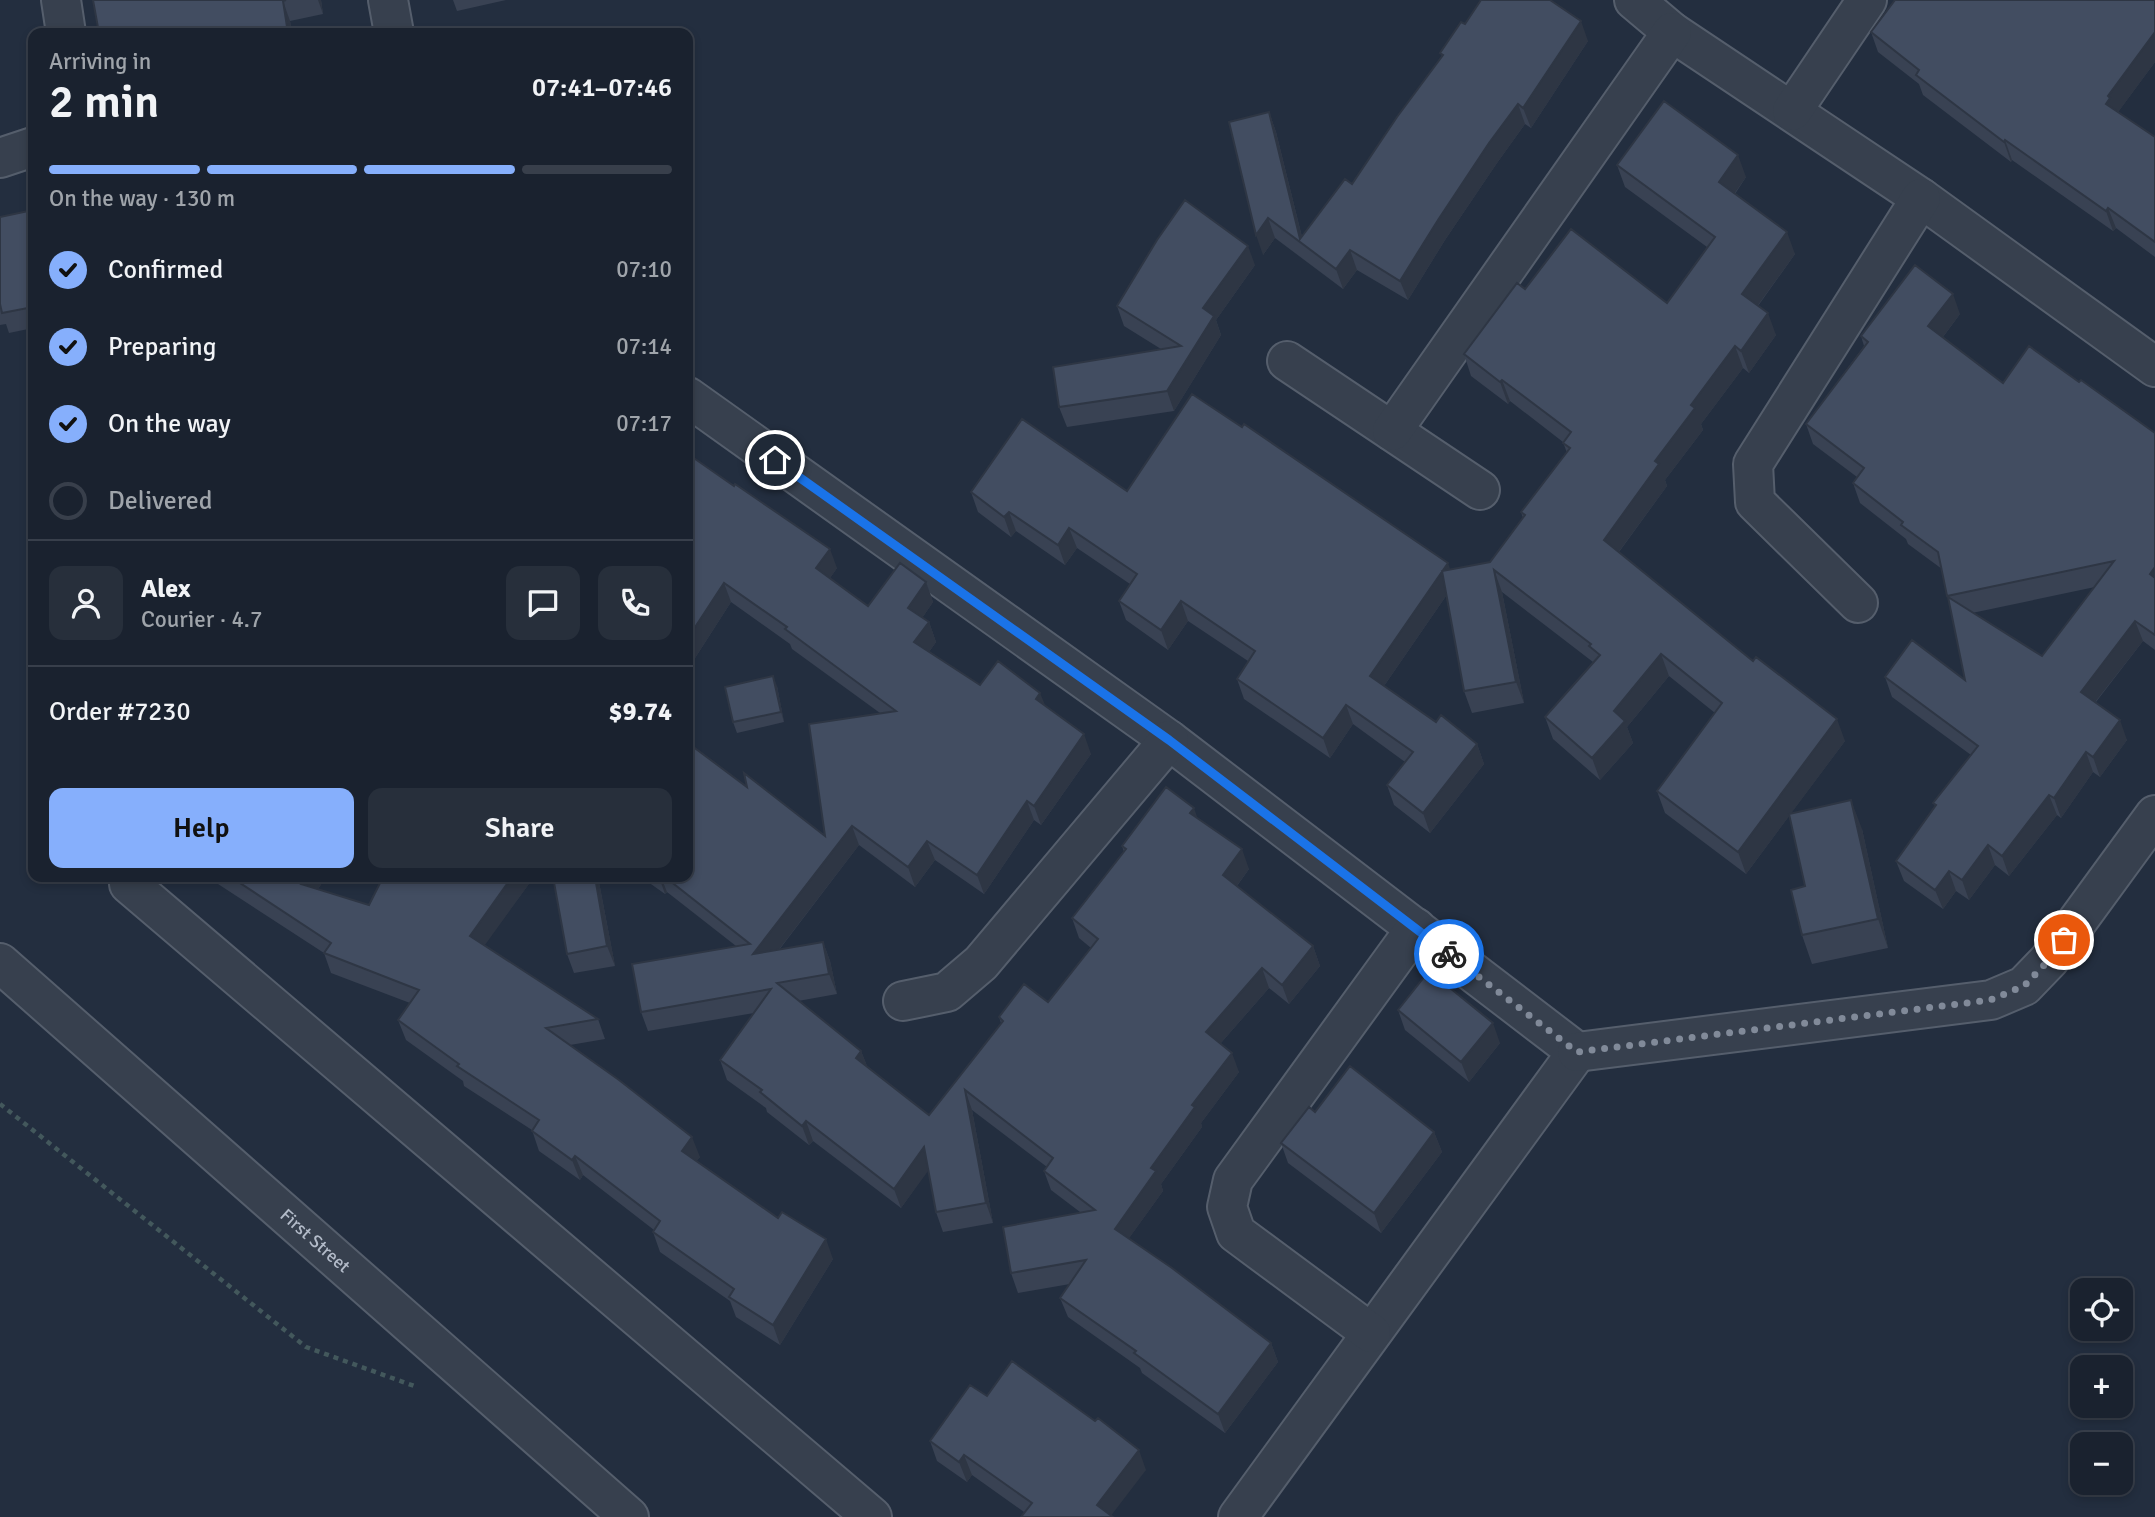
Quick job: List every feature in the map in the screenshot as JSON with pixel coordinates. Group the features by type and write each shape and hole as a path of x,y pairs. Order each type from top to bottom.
{"street":[{"path":"61,0 65,28"},
{"path":"388,0 393,28"},
{"path":"1634,0 1672,32 1921,198 2155,367"},
{"path":"1792,111 1867,0"},
{"path":"1392,431 1672,32"},
{"path":"0,158 28,149"},
{"path":"1858,603 1755,502 1753,464 1921,198"},
{"path":"1287,361 1480,490"},
{"path":"693,401 1169,740 1577,1052 1990,1000 2024,986 2049,960 2155,815"},
{"path":"903,1001 947,992 981,963 1169,740"},
{"path":"129,884 872,1517"},
{"path":"1371,1334 1236,1233 1227,1207 1233,1180 1416,928"},
{"name":"First Street","path":"0,963 613,1512"},
{"path":"1238,1517 1577,1052"}],"path":[{"path":"0,1104 306,1347 422,1390"}],"building":[{"path":"93,0 286,0 283,1 287,28 98,28"},
{"path":"1481,0 1550,0 1581,21 1523,108 1518,104 1489,143 1400,281 1350,250 1336,269 1268,218 1256,235 1229,122 1269,112 1300,239 1345,179 1352,184 1443,55 1440,53 1461,22 1465,24"},
{"path":"1895,0 2155,0 2155,32 2108,96 2110,98 2106,104 2155,137 2155,242 2108,208 2106,211 2005,140 2004,142 1916,75 1919,70 1871,32"},
{"path":"1664,101 1738,155 1719,182 1787,232 1742,294 1768,313 1741,351 1735,346 1691,405 1695,408 1655,461 1659,464 1604,540 1753,661 1756,657 1837,719 1738,852 1657,791 1722,703 1661,654 1614,711 1625,721 1592,758 1545,717 1600,655 1589,646 1591,644 1494,570 1516,682 1464,691 1442,571 1490,562 1525,515 1521,512 1570,448 1563,443 1571,432 1464,354 1517,283 1525,289 1571,229 1667,303 1715,237 1617,165"},
{"path":"1185,200 1248,246 1203,308 1214,316 1167,391 1059,407 1053,367 1181,346 1117,306"},
{"path":"28,211 28,308 2,313 0,304 0,217"},
{"path":"1915,265 1953,294 1928,326 2003,383 2029,346 2155,433 2155,567 2150,574 2155,578 2155,635 2135,621 2081,692 2120,720 2093,757 2086,752 2054,798 2049,795 2002,856 1988,845 1962,880 1949,871 1935,890 1896,861 1936,805 1933,803 1978,746 1885,677 1912,640 1965,680 1948,597 2042,656 2114,561 1947,596 1938,552 1901,525 1903,522 1853,483 1864,468 1806,424 1868,342 1861,336"},
{"path":"1192,394 1242,427 1244,424 1448,563 1370,676 1436,722 1441,715 1477,744 1423,813 1387,785 1413,752 1346,705 1323,738 1237,679 1255,651 1181,601 1161,630 1119,601 1137,574 1069,528 1058,545 1009,512 1004,517 971,492 1022,419 1127,491"},
{"path":"693,457 830,549 816,568 868,606 900,563 926,582 908,608 929,622 914,642 980,685 998,661 1040,693 1036,699 1084,734 1034,806 1027,801 977,875 927,841 908,867 852,826 753,954 823,942 829,974 777,983 861,1051 856,1058 929,1115 1003,1021 999,1017 1024,984 1048,1002 1098,939 1072,918 1126,849 1122,846 1166,787 1194,808 1190,813 1242,849 1223,875 1313,946 1282,985 1262,968 1206,1032 1232,1053 1192,1105 1195,1107 1151,1168 1156,1171 1115,1229 1172,1268 1271,1343 1218,1414 1134,1353 1136,1351 1060,1298 1086,1260 1011,1273 1003,1227 1095,1210 1044,1171 1053,1158 965,1090 986,1203 936,1212 924,1147 894,1189 806,1121 802,1126 760,1092 762,1090 720,1060 771,989 641,1012 632,964 750,944 671,882 693,882 693,747 747,787 744,773 825,836 809,724 896,711 785,629 787,627 724,583 693,630"},
{"path":"773,676 781,712 733,722 725,687"},
{"path":"1851,800 1878,919 1802,935 1791,890 1805,886 1789,814"},
{"path":"239,882 302,882 301,884 369,905 380,882 508,882 470,936 598,1019 546,1028 692,1137 682,1151 778,1218 782,1212 826,1239 773,1325 729,1297 734,1289 653,1232 660,1221 575,1156 572,1160 532,1131 539,1120 457,1066 459,1064 398,1020 419,990 324,953 331,943"},
{"path":"554,882 596,882 607,946 567,954"},
{"path":"1429,971 1493,1023 1461,1062 1398,1010"},
{"path":"1350,1066 1434,1132 1374,1213 1281,1143 1309,1107 1315,1112"},
{"path":"1012,1361 1095,1421 1098,1418 1139,1450 1097,1505 1113,1517 1021,1517 1032,1503 964,1455 959,1462 930,1441 970,1385 987,1396"}],"way so far":[{"path":"1449,954 1577,1052 1990,1000 2024,986 2064,940"}],"route":[{"path":"775,460 1169,740 1449,954"}]}
